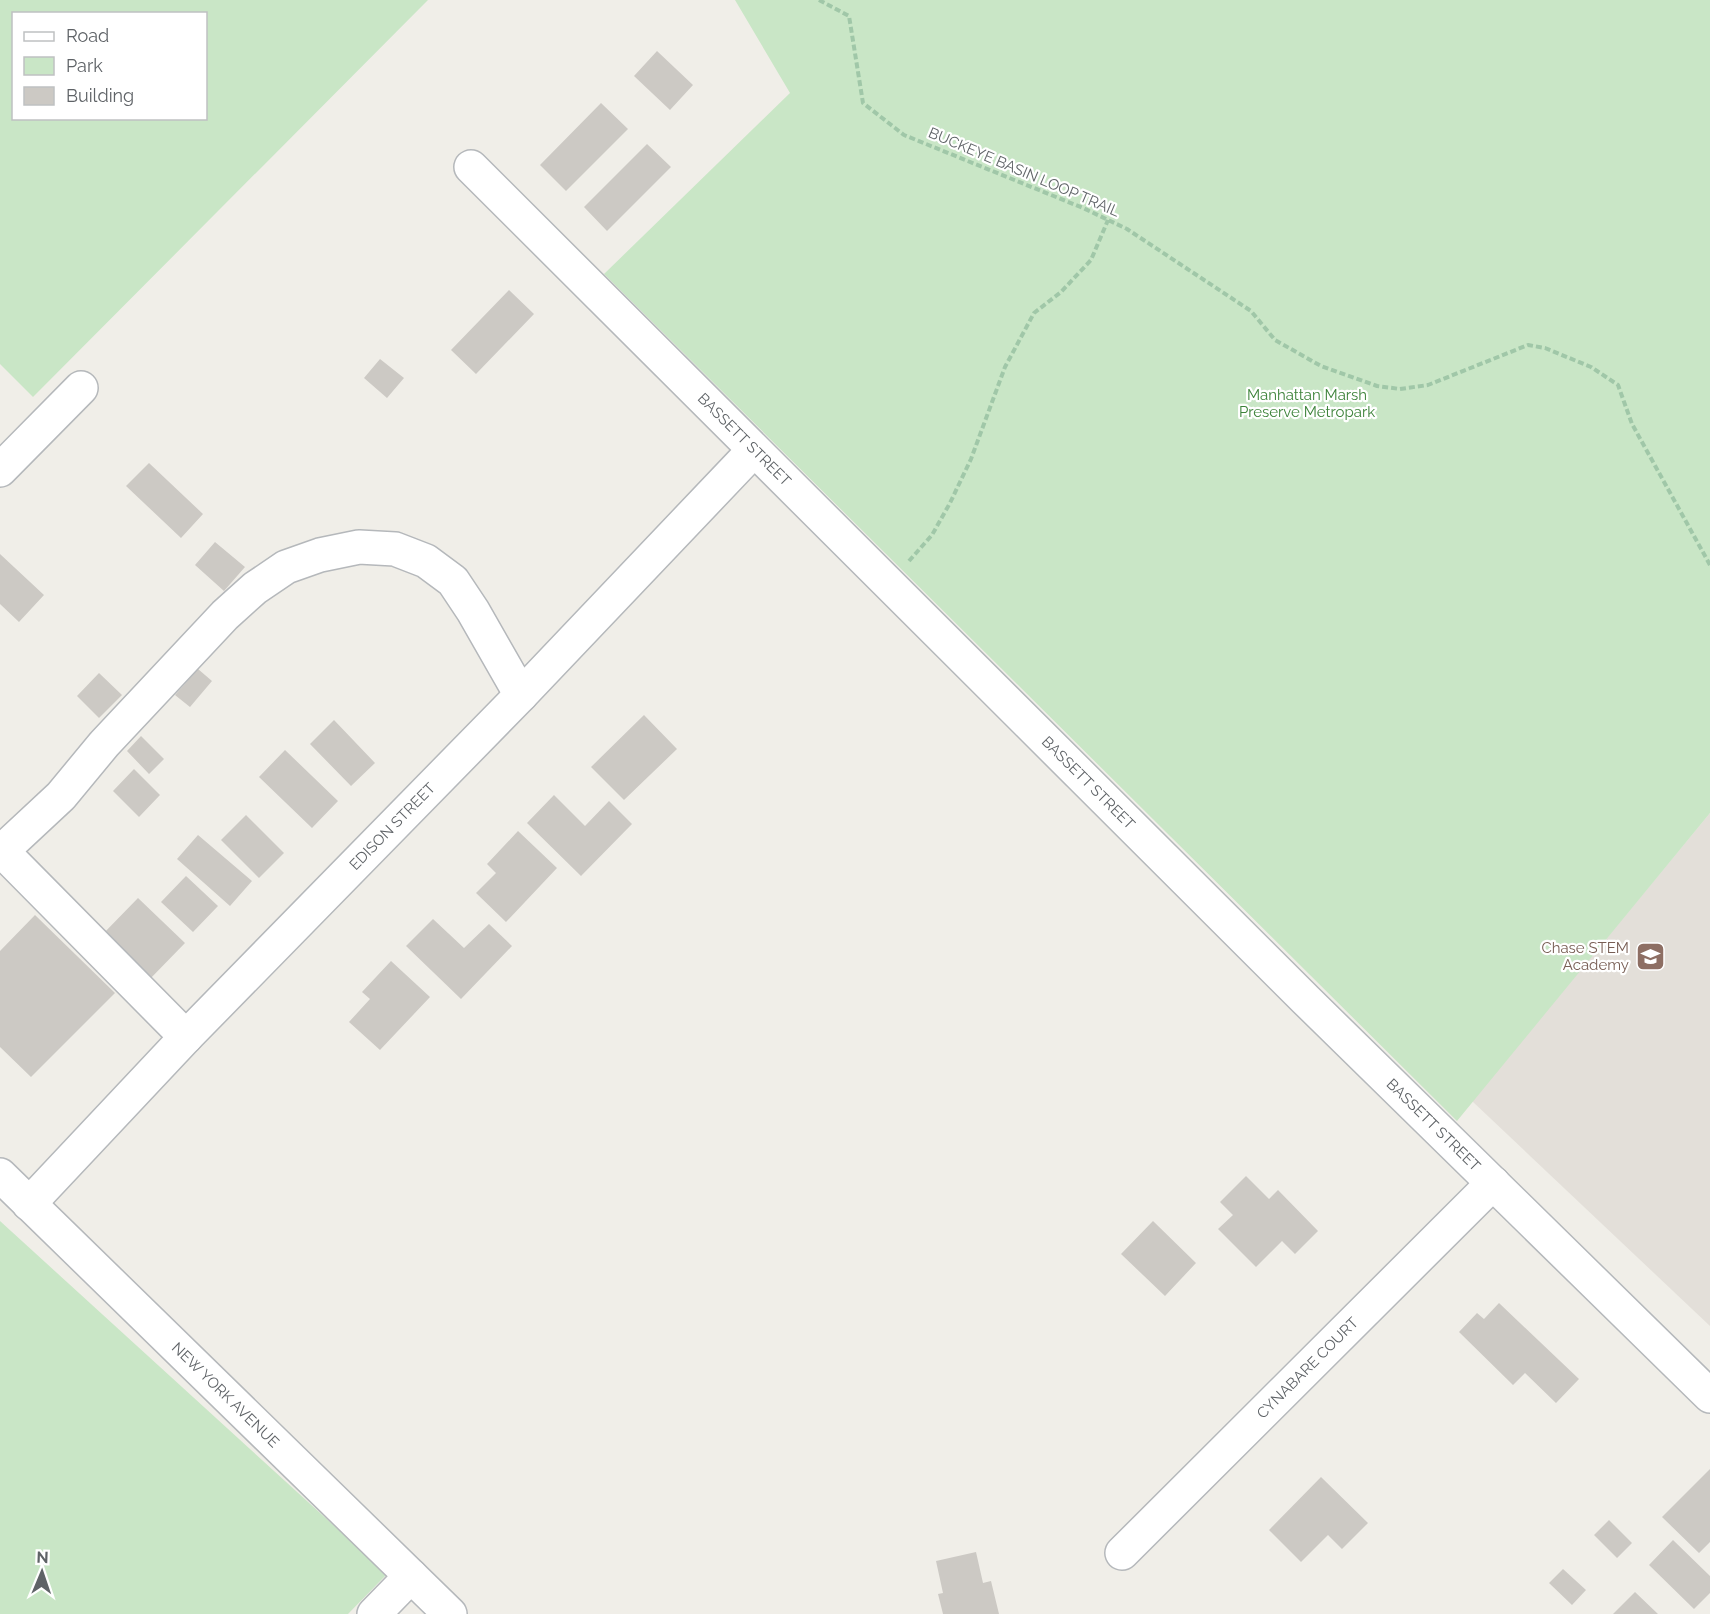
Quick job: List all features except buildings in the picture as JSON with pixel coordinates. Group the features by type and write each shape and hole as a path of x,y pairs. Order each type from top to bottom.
{"street":[{"name":"BASSETT STREET","path":"471,167 1306,1000 1710,1396"},
{"path":"0,471 81,388"},
{"name":"EDISON STREET","path":"29,1204 186,1037 521,695 754,450"},
{"path":"186,1037 1,850 61,796 104,744 225,615 255,588 286,567 320,555 359,547 395,549 426,561 453,581 473,610 521,695"},
{"name":"NEW YORK AVENUE","path":"0,1175 450,1614"},
{"name":"CYNABARE COURT","path":"1122,1553 1493,1183"},
{"path":"374,1614 411,1576"}],"path":[{"name":"BUCKEYE BASIN LOOP TRAIL","path":"819,0 849,16 863,104 904,135 1083,208 1127,229 1251,311 1275,340 1321,366 1377,386 1400,389 1428,385 1528,345 1545,348 1591,367 1618,385 1632,424 1710,565"},
{"path":"889,585 932,535 950,503 971,459 1005,367 1035,313 1061,292 1091,260 1108,220"}],"shaded area":[{"name":"Chase STEM Academy","path":"1710,813 1710,1326 1472,1101"}],"green space":[{"path":"0,0 428,0 33,397 0,364"},
{"name":"Manhattan Marsh Preserve Metropark","path":"735,0 1710,0 1710,813 1457,1121 604,274 790,93"},
{"path":"0,1221 387,1574 348,1614 0,1614"}],"place":[{"name":"Chase STEM Academy","path":"1650,957"}]}
